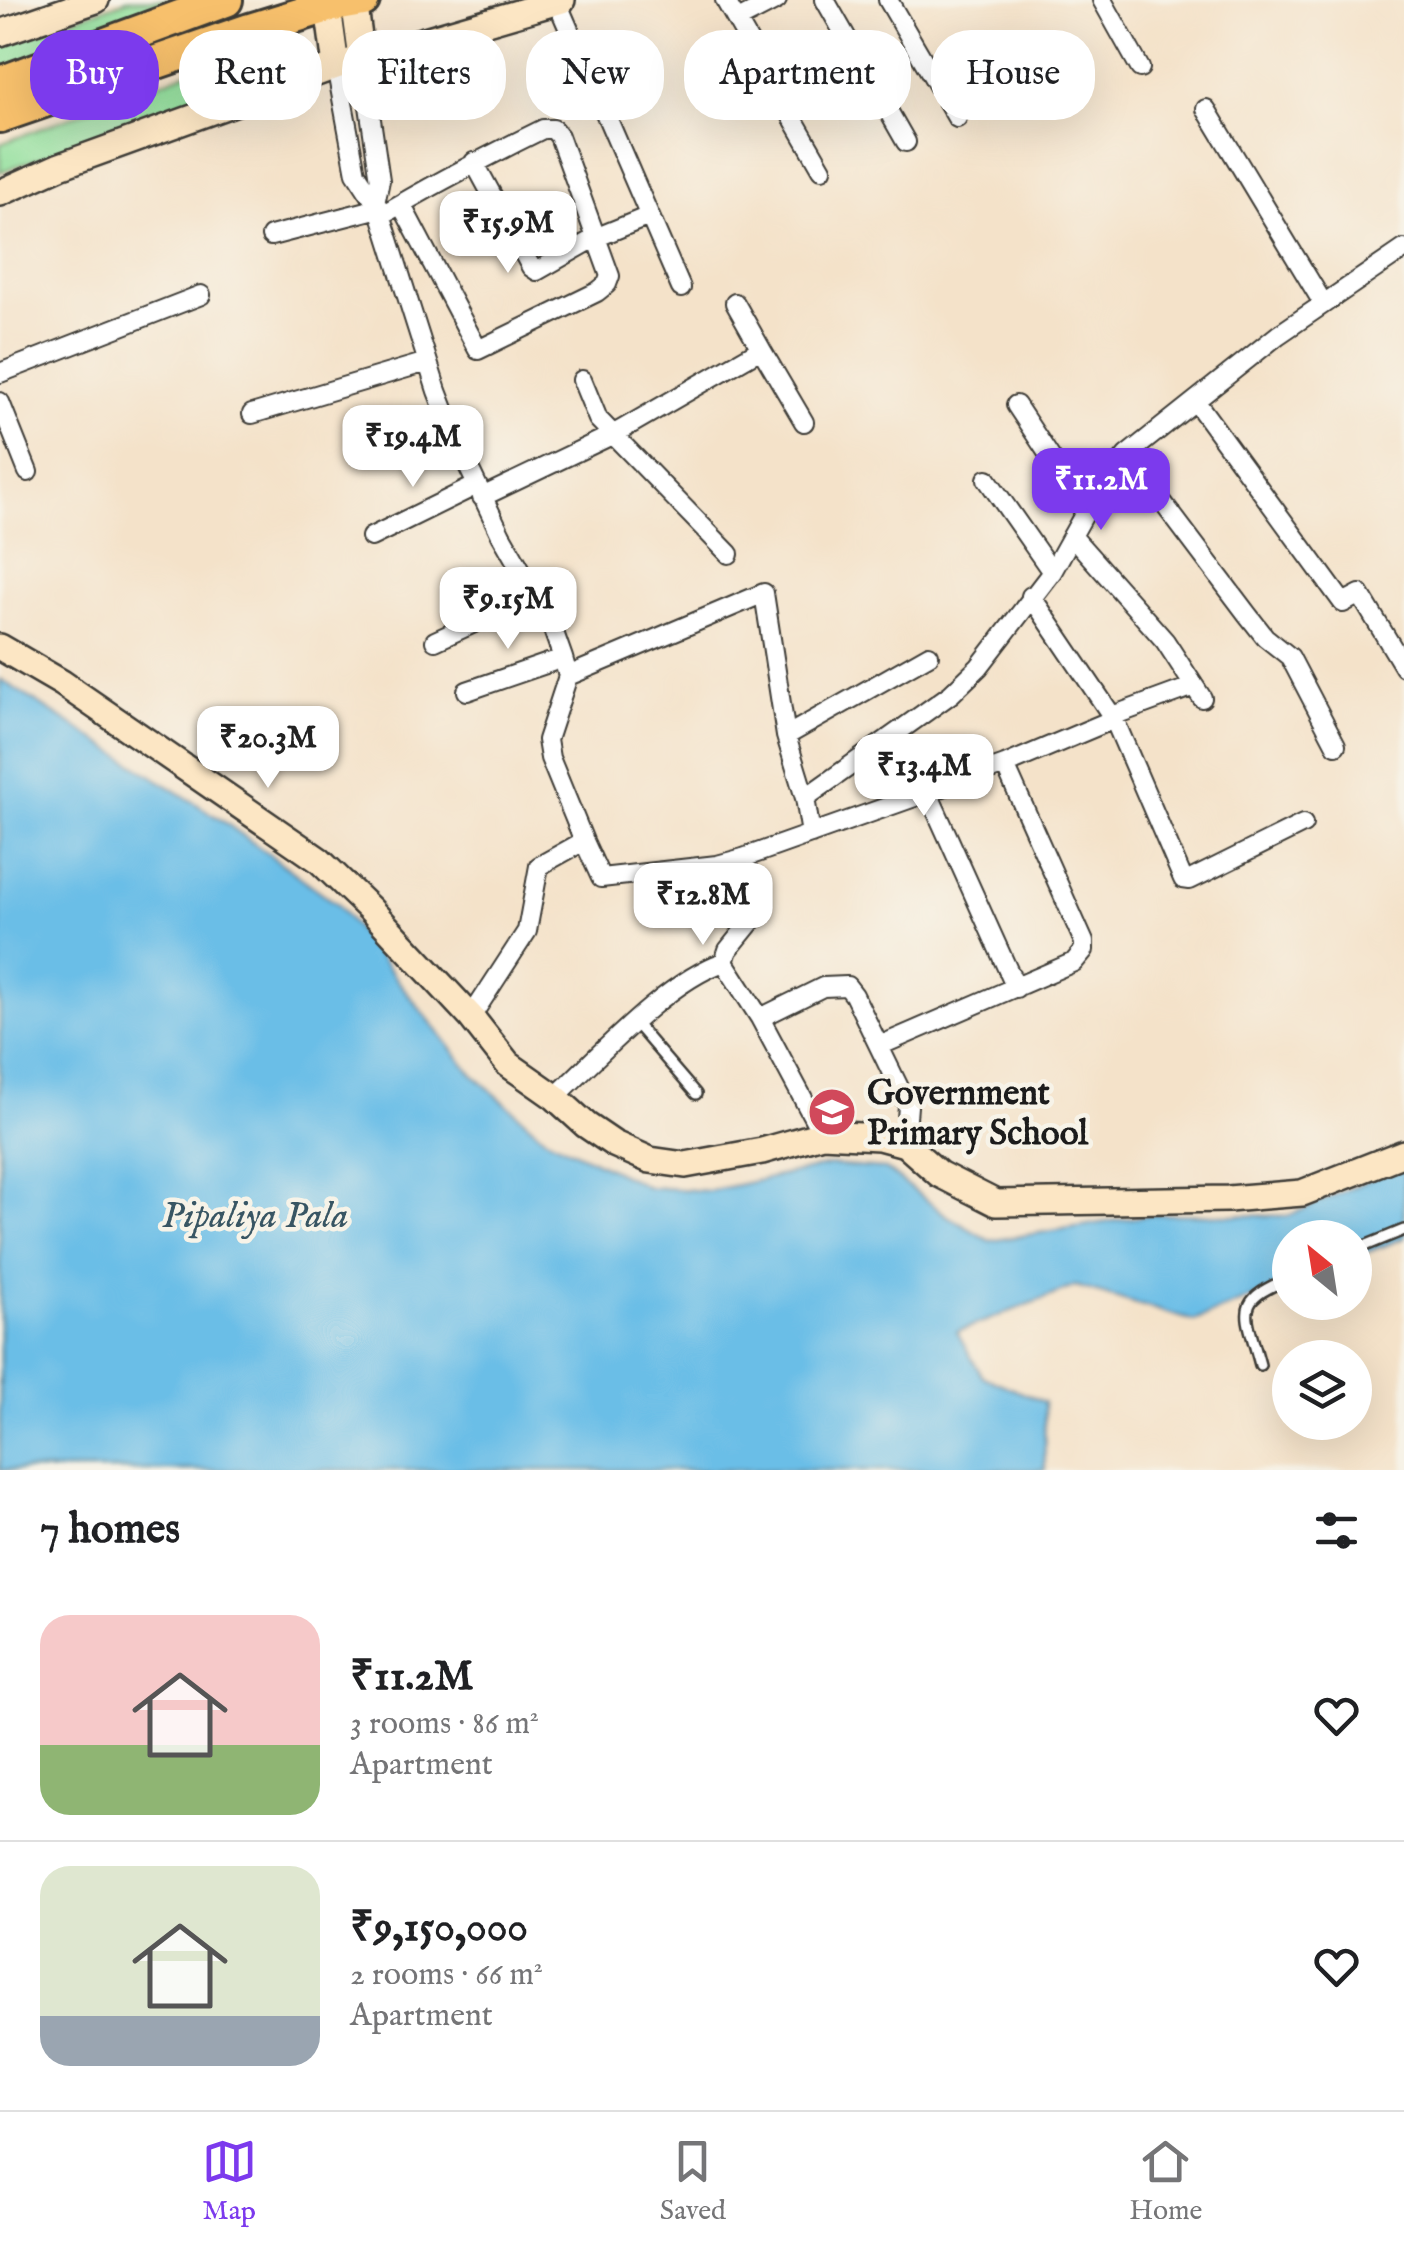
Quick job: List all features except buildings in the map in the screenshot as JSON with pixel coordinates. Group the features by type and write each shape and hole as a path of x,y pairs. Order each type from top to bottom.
{"highway":[{"path":"0,83 226,0"},
{"path":"0,116 346,2"}],"street":[{"path":"0,33 96,0"},
{"path":"725,0 822,169"},
{"path":"738,20 777,0"},
{"path":"825,0 906,142"},
{"path":"888,0 931,74"},
{"path":"1102,0 1140,68"},
{"path":"461,30 560,1 680,288"},
{"path":"346,2 354,30"},
{"path":"346,2 336,66 356,173 379,207 458,446 550,621 566,667 547,740 550,758 601,878 717,865 742,858 1005,766 1113,718 1198,692 1165,640 1072,536"},
{"path":"0,192 60,166 342,64"},
{"path":"1206,109 1324,304"},
{"path":"371,120 380,180 379,207"},
{"path":"271,236 401,204 474,162 543,129 553,130 560,136 610,276 608,284 478,350 401,204"},
{"path":"474,162 531,268 537,271 595,238 649,216"},
{"path":"805,798 950,694 980,666 1052,572 1096,493 1127,455 1278,334 1404,249"},
{"path":"0,373 201,294"},
{"path":"735,302 804,422"},
{"path":"371,537 614,434 761,349"},
{"path":"252,414 428,362"},
{"path":"582,380 598,419 729,554"},
{"path":"0,402 4,427 28,472"},
{"path":"1196,402 1344,604 1360,594 1404,668"},
{"path":"1016,405 1086,511"},
{"path":"1127,455 1256,626 1290,656 1336,745"},
{"path":"987,478 1052,572"},
{"path":"468,691 566,667 764,593 786,736 805,798 810,834"},
{"path":"435,641 535,595"},
{"path":"1032,596 1113,718 1183,879 1190,880 1304,824"},
{"path":"0,648 79,694 319,860 370,909 508,1064 614,1144 650,1160 685,1164 762,1152 822,1134 879,1137 905,1144 939,1174 996,1203 1210,1200 1302,1193 1403,1155"},
{"path":"786,736 929,655"},
{"path":"879,1046 1074,962 1084,950 1084,942 1005,766"},
{"path":"928,793 1016,988"},
{"path":"470,1017 527,932 539,866 584,841"},
{"path":"555,1097 635,1022 701,973 724,962 728,950 762,908 742,858"},
{"path":"724,962 760,1018 822,1134"},
{"path":"760,1018 823,987 846,986 854,994 910,1111 905,1144"}],"lane":[{"path":"635,1022 696,1094"},
{"path":"1372,1243 1404,1230"},
{"path":"1260,1365 1247,1304 1255,1294 1272,1286"}],"green space":[{"path":"128,0 205,0 120,30 41,30"},
{"path":"30,34 30,61 0,72 0,44"},
{"path":"179,75 179,109 159,116 159,83"},
{"path":"63,120 149,120 0,172 0,144"}],"water":[{"name":"Pipaliya Pala","path":"0,679 223,821 337,904 471,1073 544,1137 648,1187 709,1191 830,1165 885,1169 946,1215 990,1241 1156,1214 1289,1216 1404,1164 1404,1238 1372,1250 1372,1220 1272,1220 1272,1290 1194,1321 1076,1286 957,1332 982,1376 1044,1402 1045,1470 0,1470"}],"place":[{"name":"Government Primary School","path":"832,1112"}]}
